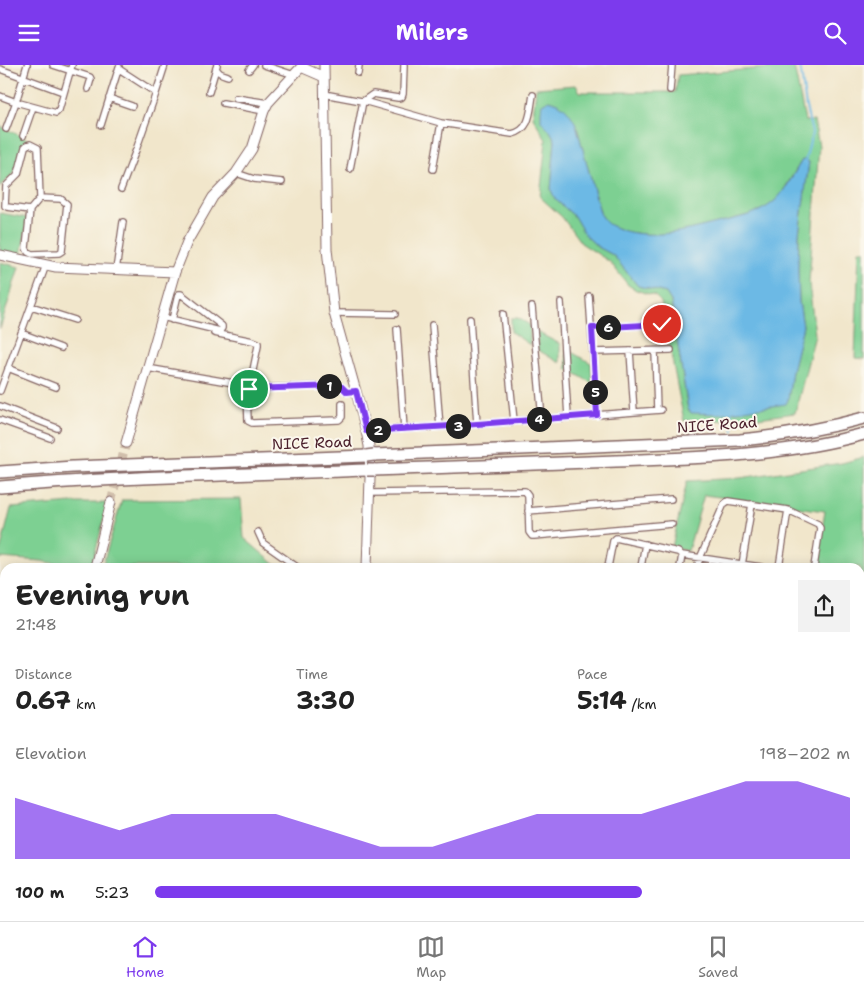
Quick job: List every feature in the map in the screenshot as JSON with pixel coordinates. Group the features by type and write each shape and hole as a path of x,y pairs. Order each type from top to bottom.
{"highway":[{"name":"NICE Road","path":"0,472 73,467 740,440 825,428 864,418"},
{"name":"NICE Road","path":"0,487 133,479 744,455 820,444 864,434"}],"street":[{"path":"6,129 27,65"},
{"path":"53,65 71,68 90,77 88,89"},
{"path":"121,189 165,65"},
{"path":"264,65 298,68 324,77"},
{"path":"324,65 327,249 334,313 369,446 370,493 367,563"},
{"path":"358,73 359,65"},
{"path":"350,169 363,101 373,94 402,97 404,65"},
{"path":"670,91 672,65"},
{"path":"217,66 220,74 228,76"},
{"path":"209,92 217,66"},
{"path":"101,125 119,67 156,93"},
{"path":"0,96 33,107 57,112 71,68"},
{"path":"126,443 175,271 187,242 213,197 236,173 252,149 266,107 298,68"},
{"path":"0,69 63,92"},
{"path":"324,94 363,101 441,123 512,134 518,133 527,125 533,95"},
{"path":"109,98 132,106"},
{"path":"236,98 266,107"},
{"path":"223,103 266,107"},
{"path":"23,136 33,107"},
{"path":"433,169 441,123"},
{"path":"30,210 5,206 6,187 18,174 25,147 30,144 38,148 40,198 30,210 26,248 29,257 46,265 67,268 175,271"},
{"path":"236,173 254,179 282,182"},
{"path":"0,255 29,257 62,251 66,204 62,199 40,198"},
{"path":"116,269 123,222"},
{"path":"0,391 46,265"},
{"path":"162,319 220,331 222,328 222,326 181,294 178,295 172,320"},
{"path":"589,295 597,415"},
{"path":"561,302 568,417"},
{"path":"31,306 75,320"},
{"path":"532,307 542,419"},
{"path":"334,313 396,315"},
{"path":"503,314 514,421"},
{"path":"162,319 256,342 258,345 253,370"},
{"path":"470,319 477,424"},
{"path":"592,328 662,324"},
{"path":"432,325 440,427"},
{"path":"397,329 404,429"},
{"path":"21,333 61,348"},
{"path":"593,352 671,350"},
{"path":"630,351 634,412"},
{"path":"366,431 659,410 655,351"},
{"path":"8,368 56,387"},
{"path":"147,368 245,385 250,382"},
{"path":"342,404 342,417 339,420 252,423 248,421 247,390 250,388 338,386 347,392 356,391"},
{"path":"0,406 57,428"},
{"path":"0,420 50,437"},
{"path":"370,493 523,490 527,492 529,532 532,536 672,524"},
{"path":"528,511 671,499"},
{"path":"699,563 724,504 728,501 788,510 820,525 815,563"},
{"path":"97,563 111,502"},
{"path":"742,563 752,504"},
{"path":"780,563 788,510"},
{"path":"258,532 263,543 291,563"},
{"path":"609,563 614,539 618,538 678,552 682,555 722,563"},
{"path":"642,563 645,544"},
{"path":"681,563 682,555"}],"green space":[{"path":"794,66 805,121 814,121 819,146 809,283 815,335 795,413 743,420 684,421 661,302 655,296 636,290 628,285 610,262 581,243 562,217 540,197 546,140 533,117 536,88 576,85 580,92 675,92 678,75","holes":["541,121 576,124 601,216 606,224 627,232 652,235 678,233 753,214 769,206 780,196 802,160 809,162 799,234 799,302 803,326 792,371 788,400 688,410 671,301 666,293 638,286 613,255 598,247 585,235 574,216 555,199 551,190 555,140 549,129"]},
{"path":"0,126 27,139 13,175 0,188"},
{"path":"0,213 28,218 21,255 0,253"},
{"path":"859,250 864,250 864,359 855,358"},
{"path":"0,262 19,267 0,329"},
{"path":"511,318 518,318 530,325 530,345 511,332"},
{"path":"537,332 560,344 560,363 538,350"},
{"path":"566,349 591,363 592,383 567,369"},
{"path":"864,457 864,563 817,563 825,511 704,495 688,551 672,547 687,481 740,478 842,463"},
{"path":"241,499 244,538 273,563 103,563 122,500"},
{"path":"72,503 108,503 93,561 89,563 52,563 0,558 11,508"}],"water":[{"path":"549,100 566,109 576,124 601,216 611,226 619,229 645,234 670,233 739,218 757,212 779,197 802,160 809,162 799,234 799,302 803,326 786,404 717,414 691,413 688,409 671,301 666,293 638,286 613,255 598,247 585,235 574,216 555,199 551,190 555,140 549,129 541,121 542,104"}],"waterway":[{"path":"800,65 812,133 805,162"},
{"path":"731,411 733,431"}],"tunnel":[{"path":"111,502 126,443"}],"route":[{"path":"249,389 338,386 347,392 356,391 366,431 597,415 592,328 662,324"}]}
